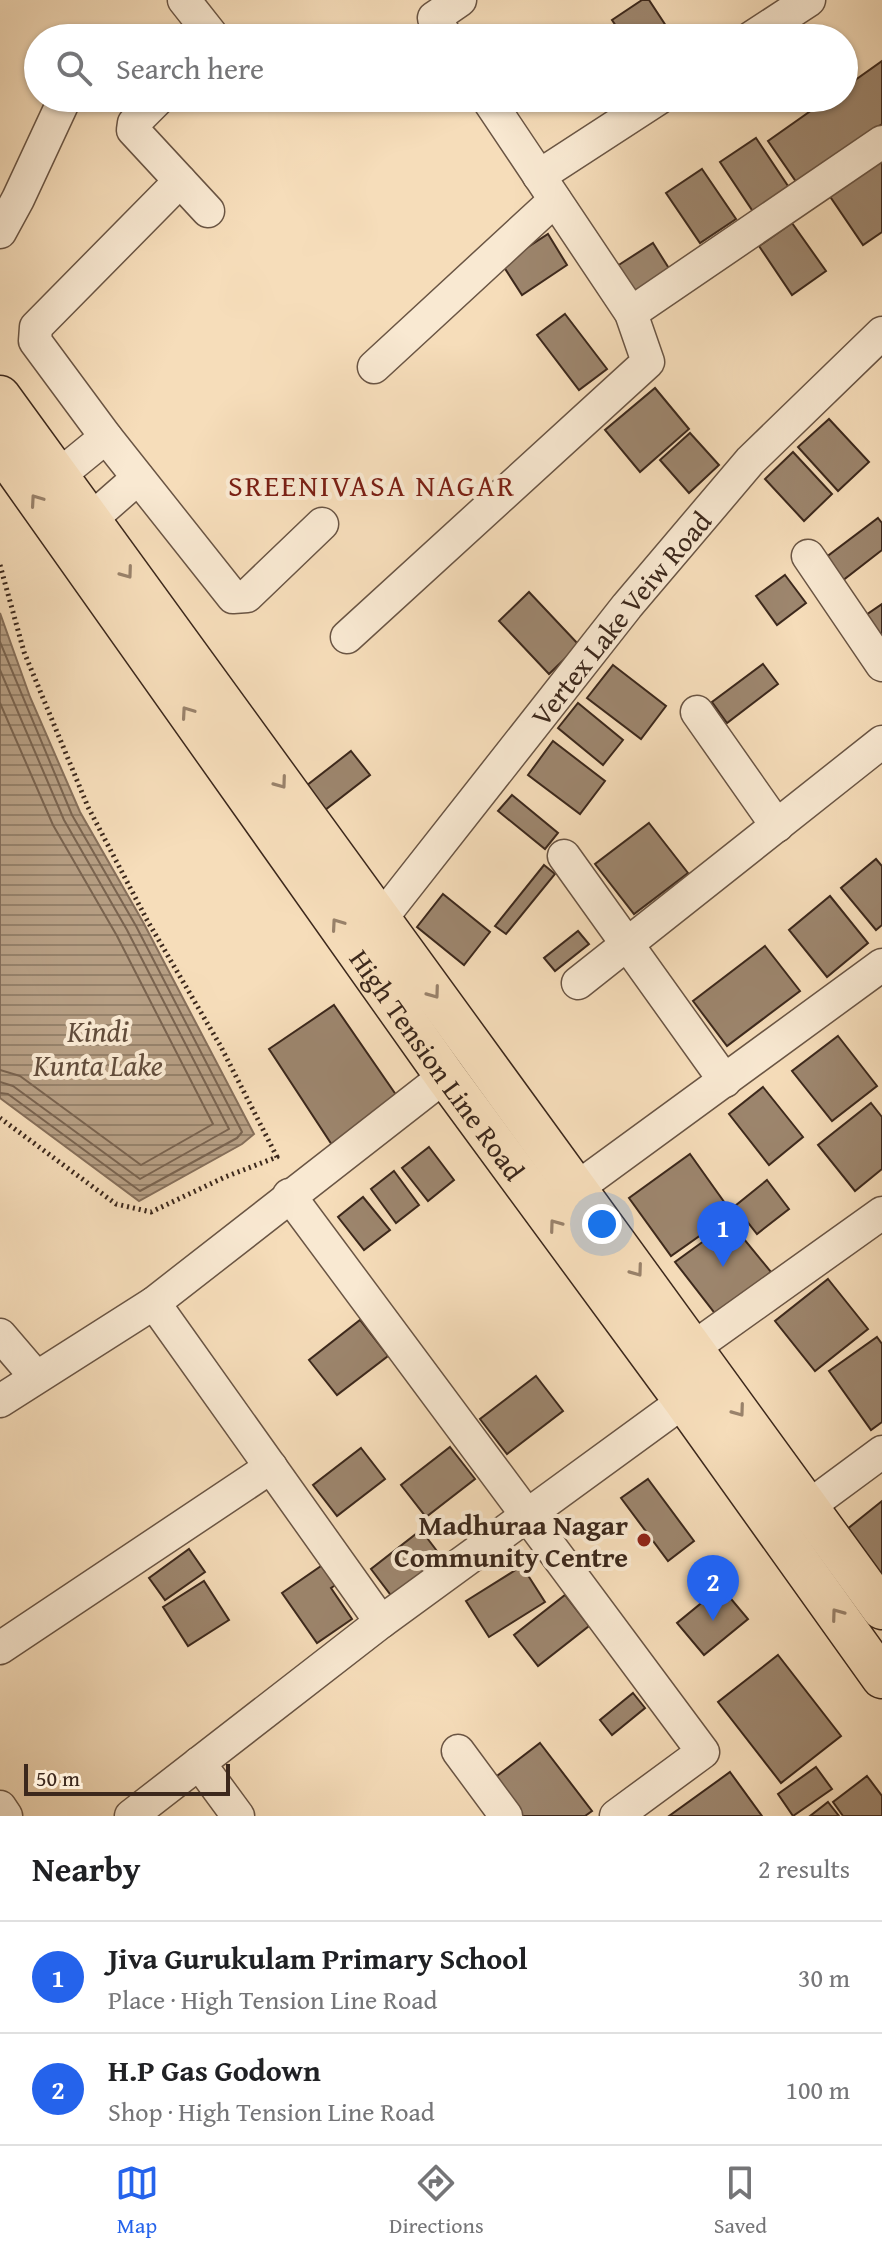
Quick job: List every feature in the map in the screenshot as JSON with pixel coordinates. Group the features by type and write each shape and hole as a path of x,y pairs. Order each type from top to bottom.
{"main road":[{"name":"High Tension Line Road","path":"0,396 882,1609"},
{"name":"High Tension Line Road","path":"0,448 445,1076 684,1401 882,1678"}],"street":[{"path":"184,0 203,24"},
{"path":"438,24 434,18 460,0"},
{"path":"772,24 809,0"},
{"path":"0,232 58,112"},
{"path":"145,112 134,123 133,130 208,211"},
{"path":"347,637 648,362 631,313 496,112"},
{"path":"374,367 547,188 642,112"},
{"path":"631,313 882,142"},
{"path":"180,181 34,330 35,341 106,437 233,597 247,596 322,524"},
{"name":"Vertex Lake Veiw Road","path":"380,920 617,619 750,461 882,333"},
{"path":"57,477 106,437"},
{"path":"89,521 138,478"},
{"path":"808,556 882,665"},
{"path":"697,712 777,826"},
{"path":"578,983 882,742"},
{"path":"564,856 725,1081"},
{"path":"577,1188 882,965"},
{"path":"0,1401 154,1303 445,1076"},
{"path":"289,1195 703,1752 616,1816"},
{"path":"693,1348 882,1213"},
{"path":"154,1303 381,1622"},
{"path":"0,1335 36,1377"},
{"path":"131,1816 381,1622 684,1401"},
{"path":"809,1506 882,1452"},
{"path":"0,1648 271,1467"},
{"path":"458,1751 506,1816"},
{"path":"199,1763 238,1816"},
{"path":"0,1807 6,1816"}],"path":[{"path":"0,565 24,652 88,807 147,920 220,1045 277,1157 225,1177 151,1212 116,1204 0,1118"}],"water":[{"name":"Kindi Kunta Lake","path":"0,613 30,697 80,812 143,922 254,1134 242,1144 139,1201 0,1098"}],"building":[{"path":"642,0 649,0 665,24 615,24 612,20"},
{"path":"882,61 882,124 797,183 768,141 809,112 858,112 858,78"},
{"path":"756,138 790,189 754,213 720,162"},
{"path":"882,160 882,232 863,245 829,195"},
{"path":"702,169 736,219 700,243 666,193"},
{"path":"792,223 826,271 792,295 759,246"},
{"path":"548,234 567,265 522,295 502,264"},
{"path":"653,243 670,270 631,295 614,268"},
{"path":"565,314 607,369 579,390 537,335"},
{"path":"655,388 689,429 640,472 605,430"},
{"path":"829,419 869,462 838,491 798,447"},
{"path":"690,433 719,465 689,493 660,460"},
{"path":"793,452 832,494 804,521 765,479"},
{"path":"878,518 882,523 882,550 842,581 825,558"},
{"path":"785,575 806,603 777,625 756,596"},
{"path":"529,592 579,645 549,674 499,621"},
{"path":"882,604 882,643 863,617"},
{"path":"763,664 778,684 727,723 712,702"},
{"path":"613,665 666,706 641,739 587,698"},
{"path":"578,703 623,740 603,765 558,728"},
{"path":"553,741 605,781 580,814 528,775"},
{"path":"351,751 370,775 325,810 306,786"},
{"path":"512,795 558,833 545,849 498,811"},
{"path":"649,823 688,873 634,914 595,864"},
{"path":"876,859 882,866 882,925 876,930 841,888"},
{"path":"544,865 555,874 506,934 495,926"},
{"path":"443,894 490,932 464,965 417,927"},
{"path":"830,896 868,943 827,977 789,930"},
{"path":"578,931 589,944 555,971 544,958"},
{"path":"765,946 800,991 727,1046 693,1001"},
{"path":"334,1005 401,1102 336,1151 269,1049"},
{"path":"838,1036 877,1086 832,1121 792,1071"},
{"path":"763,1087 803,1137 769,1165 729,1114"},
{"path":"871,1103 882,1117 882,1169 855,1191 818,1145"},
{"path":"429,1147 454,1180 428,1201 402,1168"},
{"path":"690,1154 732,1213 671,1256 629,1198"},
{"path":"394,1171 419,1205 396,1223 371,1189"},
{"path":"767,1180 789,1209 757,1234 735,1206"},
{"path":"363,1197 390,1230 364,1250 338,1217"},
{"path":"730,1222 771,1272 717,1316 675,1262"},
{"path":"828,1279 868,1329 815,1371 775,1321"},
{"path":"360,1320 388,1356 337,1395 309,1360"},
{"path":"877,1337 882,1344 882,1422 871,1430 829,1371"},
{"path":"536,1376 563,1411 507,1454 480,1419"},
{"path":"450,1447 475,1479 426,1517 401,1485"},
{"path":"361,1448 385,1479 337,1516 313,1485"},
{"path":"648,1479 694,1541 668,1561 621,1498"},
{"path":"882,1501 882,1584 841,1534"},
{"path":"421,1530 443,1559 393,1598 371,1569"},
{"path":"189,1549 205,1572 165,1600 149,1578"},
{"path":"324,1564 337,1584 331,1588 352,1619 317,1643 282,1593"},
{"path":"522,1566 545,1602 489,1637 466,1601"},
{"path":"204,1581 229,1620 188,1646 163,1607"},
{"path":"721,1587 748,1619 704,1655 677,1623"},
{"path":"565,1595 589,1626 538,1666 514,1635"},
{"path":"778,1655 841,1736 781,1783 718,1702"},
{"path":"633,1693 645,1708 612,1735 600,1720"},
{"path":"540,1743 592,1811 585,1816 521,1816 493,1779"},
{"path":"816,1767 832,1789 793,1816 778,1794"},
{"path":"730,1772 762,1816 669,1816"},
{"path":"867,1776 882,1796 882,1816 843,1816 833,1802"},
{"path":"828,1802 839,1816 810,1816"}],"place":[{"name":"Jiva Gurukulam Primary School","path":"723,1267"},
{"name":"Madhuraa Nagar Community Centre","path":"644,1540"},
{"name":"H.P Gas Godown","path":"713,1621"}],"district":[{"name":"SREENIVASA NAGAR","path":"372,485"}]}
